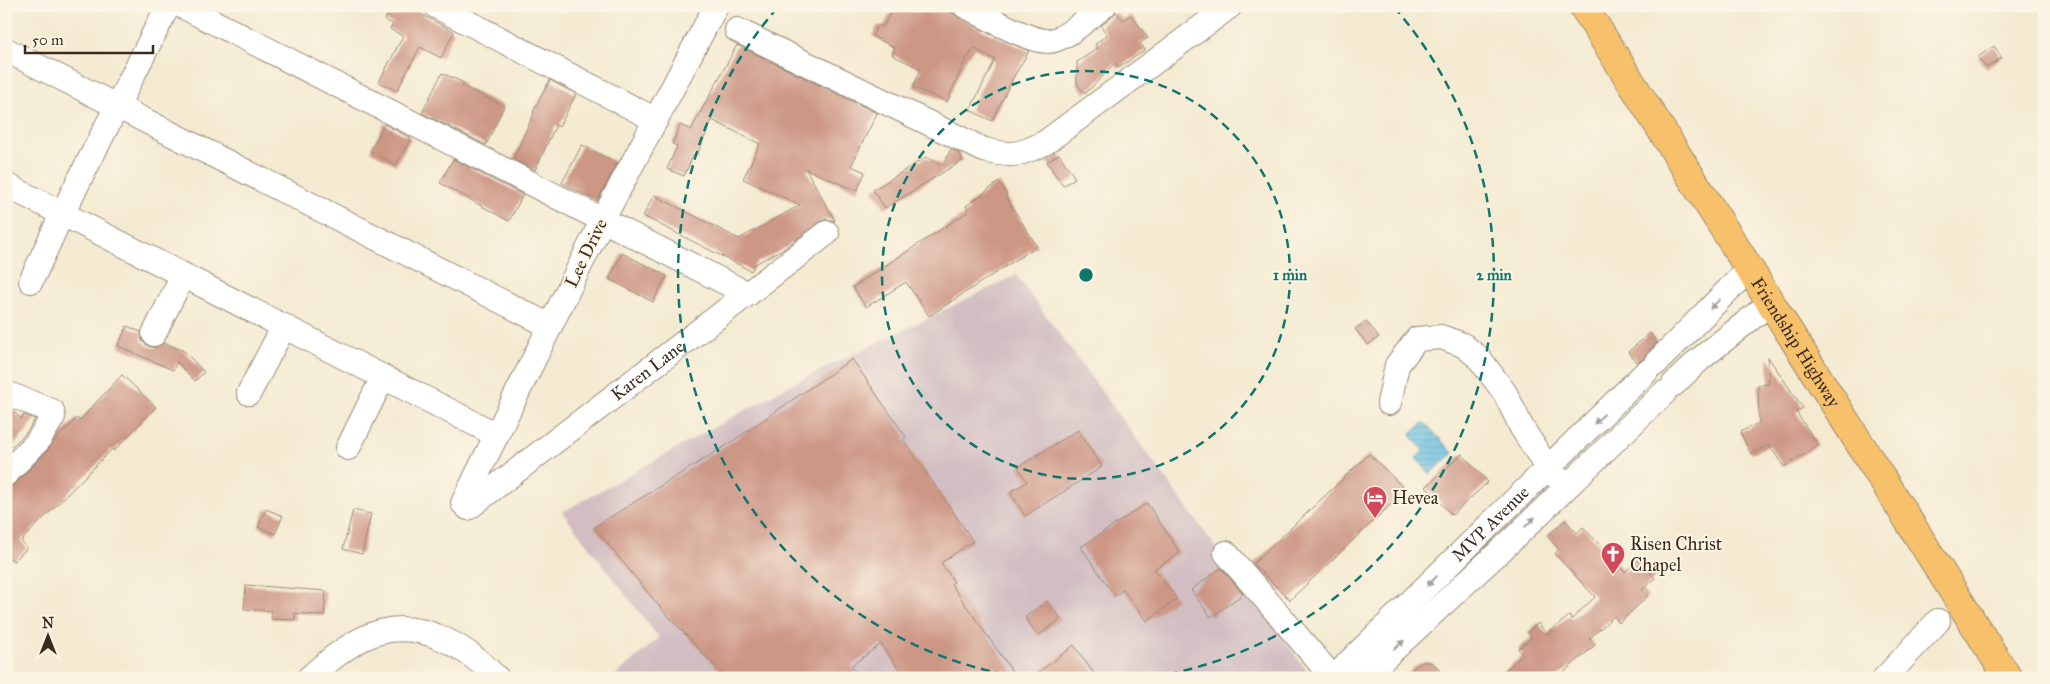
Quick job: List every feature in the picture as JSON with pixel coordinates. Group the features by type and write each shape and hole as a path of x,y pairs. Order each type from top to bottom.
{"main road":[{"name":"Friendship Highway","path":"1583,6 2008,678"}],"street":[{"path":"31,281 62,214 168,6"},
{"path":"182,6 748,294"},
{"path":"436,6 656,120"},
{"path":"965,6 1031,38 1048,42 1066,35 1104,6"},
{"path":"737,30 984,150 1003,155 1024,153 1046,142 1230,6"},
{"name":"Lee Drive","path":"465,506 550,326 603,219 656,120 708,9"},
{"path":"6,50 550,326"},
{"path":"6,185 497,435"},
{"name":"Karen Lane","path":"465,506 827,233"},
{"name":"MVP Avenue","path":"1360,671 1493,522 1623,396 1749,269"},
{"path":"154,334 183,275"},
{"name":"MVP Avenue","path":"1334,678 1360,671 1512,540 1699,360 1770,304"},
{"path":"249,393 284,326"},
{"path":"1389,403 1396,365 1417,339 1441,337 1463,344 1478,358 1505,393 1522,428 1548,469 1566,486"},
{"path":"348,448 383,377"},
{"path":"6,393 46,407 52,411 53,416 37,442 6,474"},
{"path":"1623,396 1642,414"},
{"path":"1493,522 1512,540"},
{"path":"1226,553 1334,678"},
{"path":"1885,678 1938,621"},
{"path":"308,678 331,659 360,641 381,632 409,630 434,635 456,644 485,666 497,678"}],"shaded area":[{"path":"1016,275 1312,678 612,678 659,638 562,512 790,385"}],"water":[{"path":"1424,422 1453,453 1430,474 1416,458 1424,450 1410,435"}],"building":[{"path":"400,6 406,6 454,32 441,58 420,47 397,91 379,82 403,36 390,29 393,24 385,20 391,9 397,12"},
{"path":"894,6 940,6 988,33 1029,51 1013,78 992,121 970,110 995,60 974,48 965,61 947,102 913,87 921,69 892,55 895,48 872,36 878,25 883,27"},
{"path":"1116,12 1123,20 1131,15 1148,38 1140,43 1145,50 1118,68 1115,63 1085,94 1077,84 1077,62 1098,48 1095,44 1107,35 1101,26"},
{"path":"737,45 877,113 851,166 865,172 857,191 806,169 835,221 826,219 819,222 785,248 755,264 751,271 643,216 654,195 739,239 800,205 743,179 760,144 712,120 697,155 694,154 684,176 667,169 677,146 672,144 680,125 691,130"},
{"path":"1994,46 2002,58 1986,68 1978,57"},
{"path":"442,73 464,83 462,86 504,106 486,145 422,113"},
{"path":"550,80 576,94 559,127 556,125 535,170 513,159 533,112"},
{"path":"384,124 411,138 396,165 370,151"},
{"path":"582,145 617,163 597,201 562,183"},
{"path":"951,149 959,153 963,160 885,208 873,190 926,157 943,165"},
{"path":"1059,154 1075,178 1063,186 1047,162"},
{"path":"453,159 523,195 509,221 440,183"},
{"path":"999,182 1007,195 1005,196 1037,246 929,316 906,282 866,307 853,287 969,211 966,206"},
{"path":"622,253 667,276 653,302 609,279"},
{"path":"1366,321 1379,337 1368,345 1355,329"},
{"path":"127,326 141,332 142,341 148,346 155,348 164,343 184,351 204,372 195,381 177,362 173,370 118,346"},
{"path":"1650,333 1657,342 1643,359 1637,362 1628,352"},
{"path":"1768,357 1803,408 1796,412 1818,445 1784,467 1769,445 1751,454 1740,432 1759,423 1758,385 1769,384"},
{"path":"852,359 906,437 903,439 973,541 941,563 954,582 951,584 1017,678 905,678 881,644 851,666 860,678 726,678 658,605 594,527 727,445"},
{"path":"122,375 156,407 114,451 112,449 21,541 27,548 14,561 6,555 6,488 16,484 54,441 77,418 79,421"},
{"path":"6,408 13,411 21,419 24,415 35,419 26,433 6,452"},
{"path":"1078,430 1102,467 1025,516 1010,492 1027,482 1018,467"},
{"path":"1369,454 1406,490 1290,600 1253,564"},
{"path":"1462,454 1488,482 1452,515 1426,487"},
{"path":"1147,503 1180,553 1154,569 1177,599 1147,621 1123,590 1115,596 1081,547"},
{"path":"266,509 283,516 275,534 258,527"},
{"path":"353,510 371,514 362,554 343,549"},
{"path":"1565,520 1577,533 1583,527 1625,572 1638,560 1655,578 1642,590 1648,596 1619,623 1614,616 1589,639 1595,645 1557,678 1496,678 1523,655 1518,649 1532,637 1528,632 1538,623 1547,634 1569,616 1572,619 1595,597 1555,554 1559,549 1547,536"},
{"path":"1221,568 1243,594 1211,617 1191,590"},
{"path":"246,585 326,591 324,616 295,613 295,620 271,619 272,611 244,609"},
{"path":"1047,601 1061,619 1038,636 1025,617"},
{"path":"1074,645 1097,678 1031,678 1064,653"},
{"path":"1430,662 1436,666 1445,678 1403,678 1418,664"}],"place":[{"name":"Hevea","path":"1375,519"},
{"name":"Risen Christ Chapel","path":"1613,575"}]}
